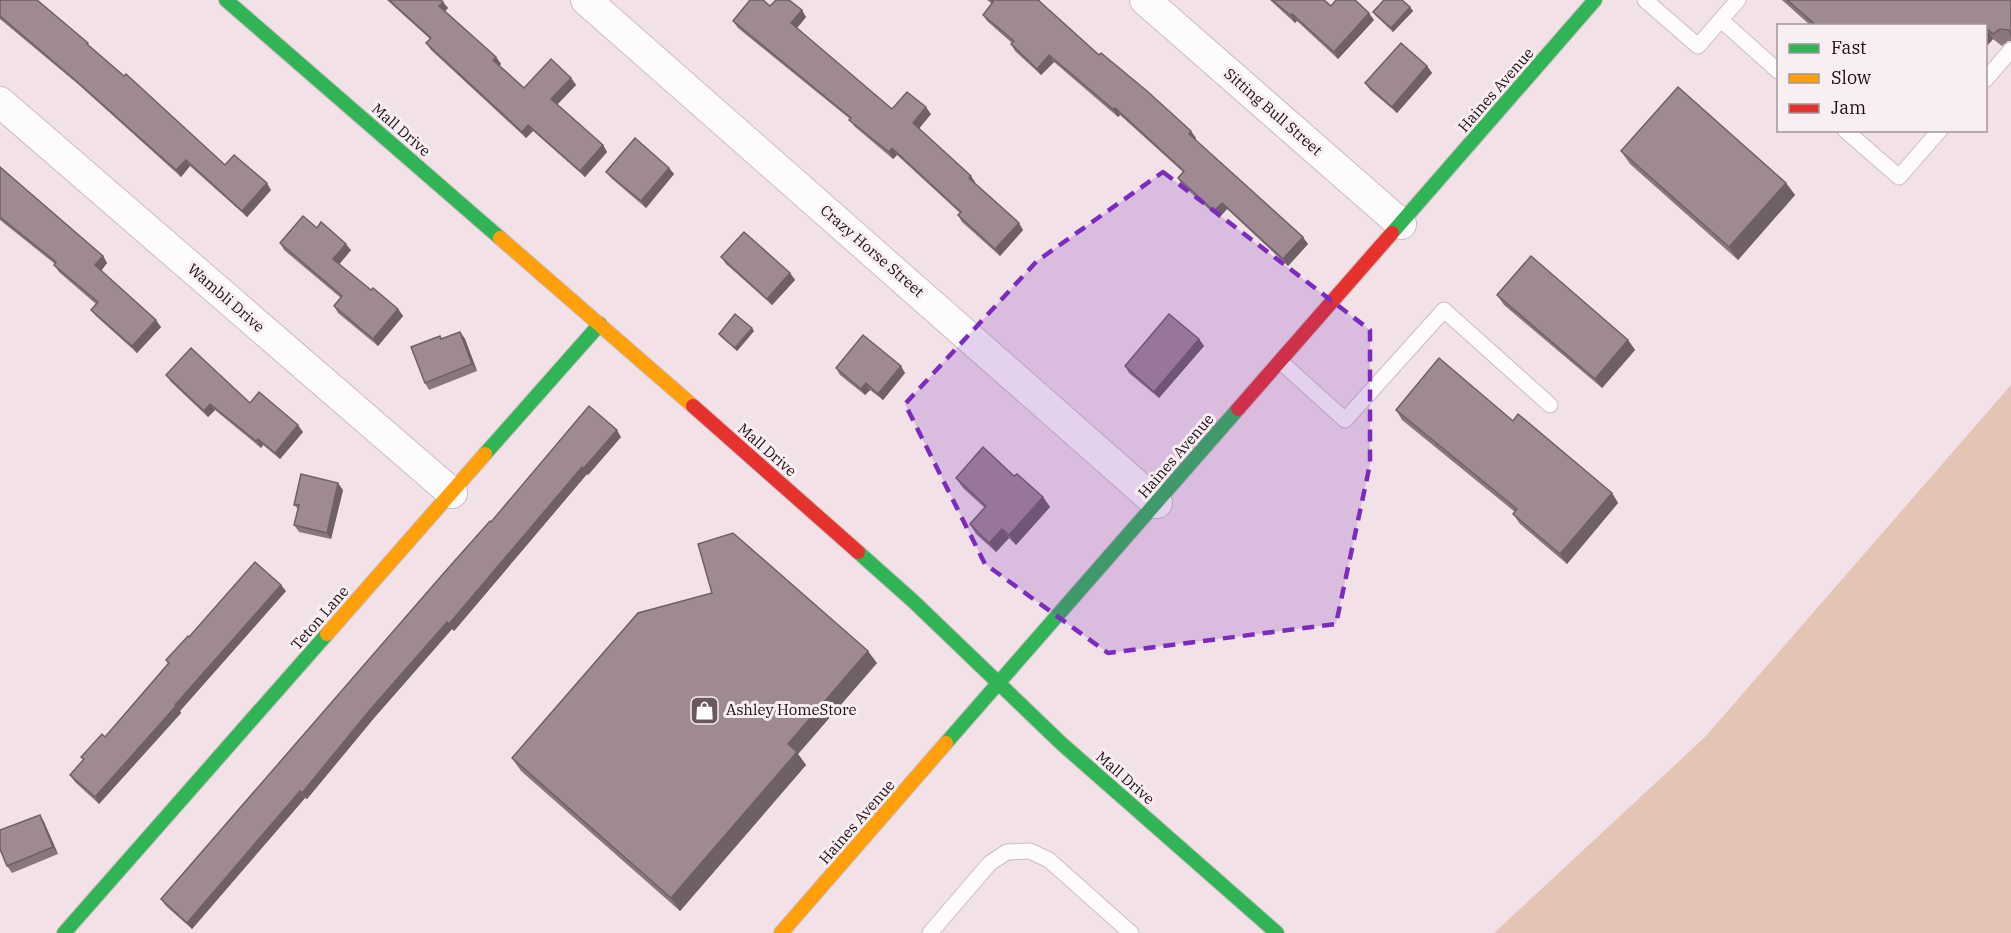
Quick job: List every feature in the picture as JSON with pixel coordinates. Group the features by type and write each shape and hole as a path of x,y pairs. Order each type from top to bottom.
{"street":[{"name":"Mall Drive","path":"226,0 600,324 913,601 1062,744 1277,933"},
{"name":"Crazy Horse Street","path":"586,0 1157,503"},
{"name":"Sitting Bull Street","path":"1145,0 1401,224"},
{"name":"Haines Avenue","path":"781,933 1595,0"},
{"name":"Wambli Drive","path":"0,102 452,493"},
{"name":"Teton Lane","path":"64,933 600,324"}],"lane":[{"path":"1645,0 1698,46 1738,0"},
{"path":"1720,20 1777,69"},
{"path":"1987,78 2011,50"},
{"path":"1847,132 1899,177 1938,132"},
{"path":"1281,362 1345,420 1444,309 1550,405"},
{"path":"930,933 990,863 1007,852 1030,851 1049,860 1131,933"}],"highlighted area":[{"path":"1163,172 1370,330 1370,464 1336,624 1108,653 985,564 905,404 1037,261"}],"shaded area":[{"path":"2011,385 2011,933 1494,933 1705,737"}],"building":[{"path":"0,0 37,0 124,76 126,74 225,165 234,155 267,183 242,211 186,160 176,170 0,16"},
{"path":"389,0 441,0 443,2 439,6 496,57 493,60 524,88 551,59 571,78 551,99 603,145 580,171 528,125 522,132 426,43 431,38"},
{"path":"750,0 763,0 770,6 776,0 789,0 802,10 791,23 892,109 907,92 926,107 913,123 1019,223 995,249 958,215 961,212 892,148 889,152 733,21"},
{"path":"991,0 1038,0 1099,55 1101,53 1147,91 1191,131 1189,134 1303,237 1283,259 1222,203 1214,211 1178,178 1184,171 1115,108 1114,110 1049,55 1037,69 1011,44 1014,41 983,15 993,2"},
{"path":"1272,0 1324,0 1331,6 1336,0 1355,0 1369,13 1334,52 1292,14 1291,16"},
{"path":"1384,0 1402,0 1410,7 1391,28 1373,12"},
{"path":"1787,0 2011,0 2011,36 2009,30 2000,29 1993,34 1987,29 1987,24 1815,24"},
{"path":"1401,43 1427,66 1392,107 1365,83"},
{"path":"1678,87 1786,183 1729,247 1621,151"},
{"path":"635,138 669,168 641,201 606,172"},
{"path":"0,167 103,256 95,265 156,320 132,346 91,310 98,302 54,265 56,262 0,217"},
{"path":"303,216 317,228 321,222 346,244 333,259 398,309 373,339 334,306 342,296 280,243"},
{"path":"744,232 790,273 767,299 721,257"},
{"path":"1531,256 1628,340 1595,379 1497,295"},
{"path":"735,314 752,328 735,348 719,334"},
{"path":"1169,314 1199,339 1154,392 1125,366"},
{"path":"460,332 472,364 425,383 411,347 440,336 441,339"},
{"path":"863,335 901,366 878,394 866,383 861,389 836,368"},
{"path":"191,348 250,403 259,392 298,425 275,453 258,439 256,441 210,404 204,411 166,375"},
{"path":"1439,358 1513,421 1518,414 1612,493 1560,554 1513,514 1517,509 1396,410"},
{"path":"589,406 617,430 583,469 582,467 449,624 447,622 369,711 302,793 300,791 187,923 161,899 443,574 491,522"},
{"path":"983,447 1014,476 1017,474 1043,497 1009,535 1002,529 989,543 970,524 986,506 956,478"},
{"path":"301,474 338,483 327,533 294,525 299,505 294,505"},
{"name":"Ashley HomeStore","path":"733,533 868,651 788,744 797,752 671,898 512,758 638,613 712,593 698,544"},
{"path":"255,562 281,585 95,797 70,775 84,759 81,757 102,734 105,737 169,663 166,660"},
{"path":"40,815 53,847 7,866 0,849 0,830"}],"traffic: fast":[{"path":"226,0 500,238"},
{"path":"1392,233 1595,0"},
{"path":"485,454 600,324"},
{"path":"946,743 1238,409"},
{"path":"858,552 913,601 1062,744 1277,933"},
{"path":"64,933 327,634"}],"traffic: slow":[{"path":"500,238 693,406"},
{"path":"327,634 485,454"},
{"path":"781,933 946,743"}],"traffic: jam":[{"path":"1238,409 1392,233"},
{"path":"693,406 858,552"}],"place":[{"name":"Ashley HomeStore","path":"705,710"}]}
